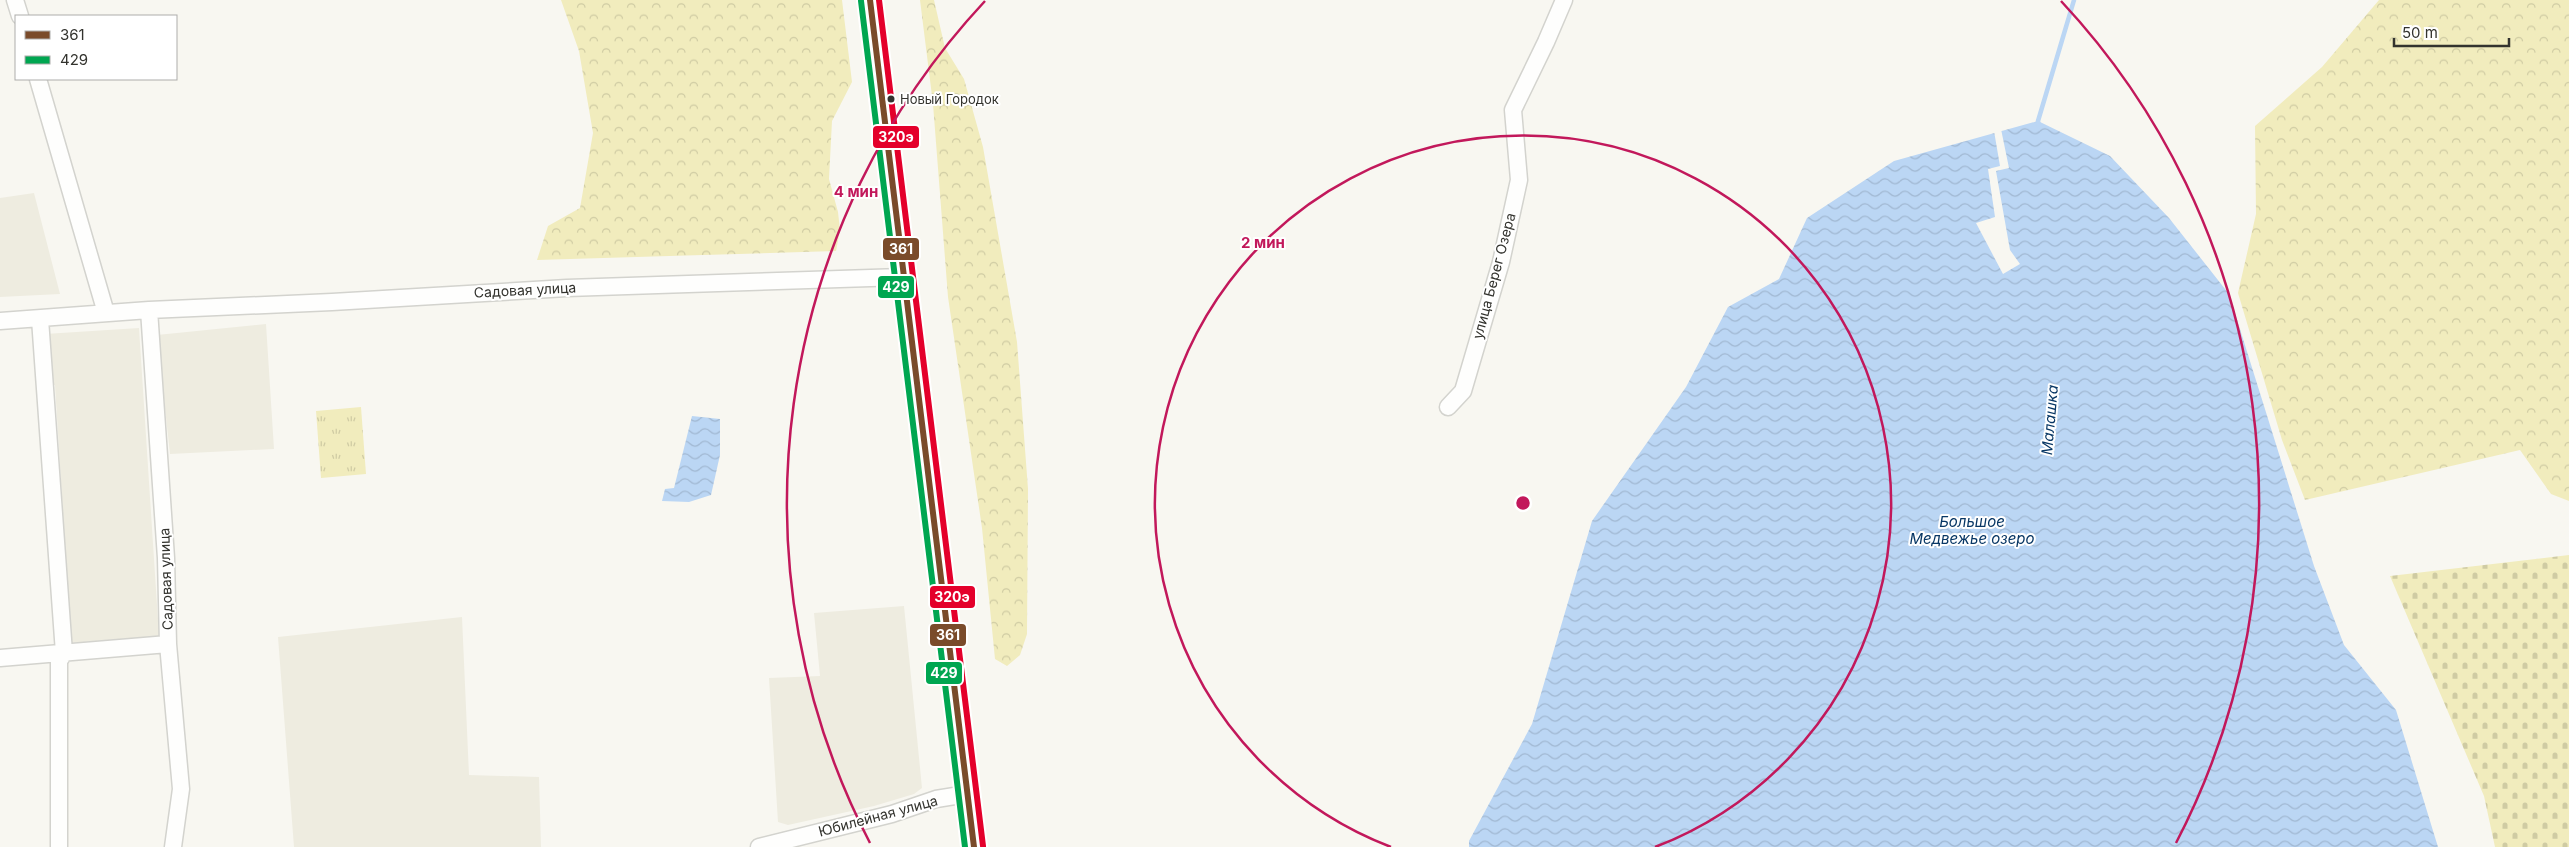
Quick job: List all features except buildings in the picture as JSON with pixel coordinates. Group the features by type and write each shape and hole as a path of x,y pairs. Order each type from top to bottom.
{"main road":[{"path":"870,0 902,278 974,847"}],"street":[{"path":"15,0 20,15"},
{"name":"улица Берег Озера","path":"1448,407 1463,391 1501,262 1513,208 1519,180 1513,110 1564,0"},
{"path":"38,80 106,313"},
{"name":"Садовая улица","path":"0,321 148,310 332,302 567,288 902,278"},
{"name":"Садовая улица","path":"148,310 166,558 168,644 181,788 173,847"},
{"path":"40,319 64,653 59,661 59,847"},
{"path":"0,658 168,644"},
{"name":"Юбилейная улица","path":"759,847 892,814 936,799 967,794"}],"shaded area":[{"path":"34,193 60,294 0,297 0,198"},
{"path":"266,324 274,449 170,454 157,335"},
{"path":"139,328 159,636 71,643 55,385 48,385 45,334"},
{"path":"904,606 922,788 914,794 874,806 788,825 778,822 769,678 820,676 814,613"},
{"path":"462,617 469,775 539,777 541,847 294,847 278,637"}],"green space":[{"path":"561,0 842,0 852,82 832,121 829,179 838,212 840,230 836,251 537,260 548,226 580,208 593,133 579,51"},
{"path":"920,0 934,0 945,48 964,79 983,147 1017,342 1028,489 1027,634 1020,655 1007,666 995,659 982,528 948,297 933,104"},
{"path":"2379,0 2569,0 2569,501 2551,494 2520,450 2305,500 2282,440 2238,293 2256,214 2255,126 2322,67"},
{"path":"361,407 366,474 321,478 316,411"},
{"path":"2569,555 2569,847 2495,847 2484,796 2390,576"}],"water":[{"name":"Большое Медвежье озеро","path":"2038,121 2110,156 2169,218 2229,294 2314,566 2344,645 2396,710 2438,847 1469,847 1469,841 1532,724 1592,521 1686,387 1728,307 1779,279 1807,218 1894,161"},
{"path":"692,416 720,419 720,455 711,495 689,502 662,501 665,489 674,488"}],"pier":[{"path":"2001,129 2009,168 1996,171 2010,250 2020,264 2003,274 1976,223 1995,217 1988,169 2000,166 1994,131"}],"waterway":[{"name":"Малашка","path":"2039,126 2038,121 2074,0"}],"transit line":[{"name":"361","path":"870,0 974,847"},
{"name":"320э","path":"879,0 983,846"},
{"name":"429","path":"861,1 965,847"}],"place":[{"name":"Новый Городок","path":"891,99"}]}
